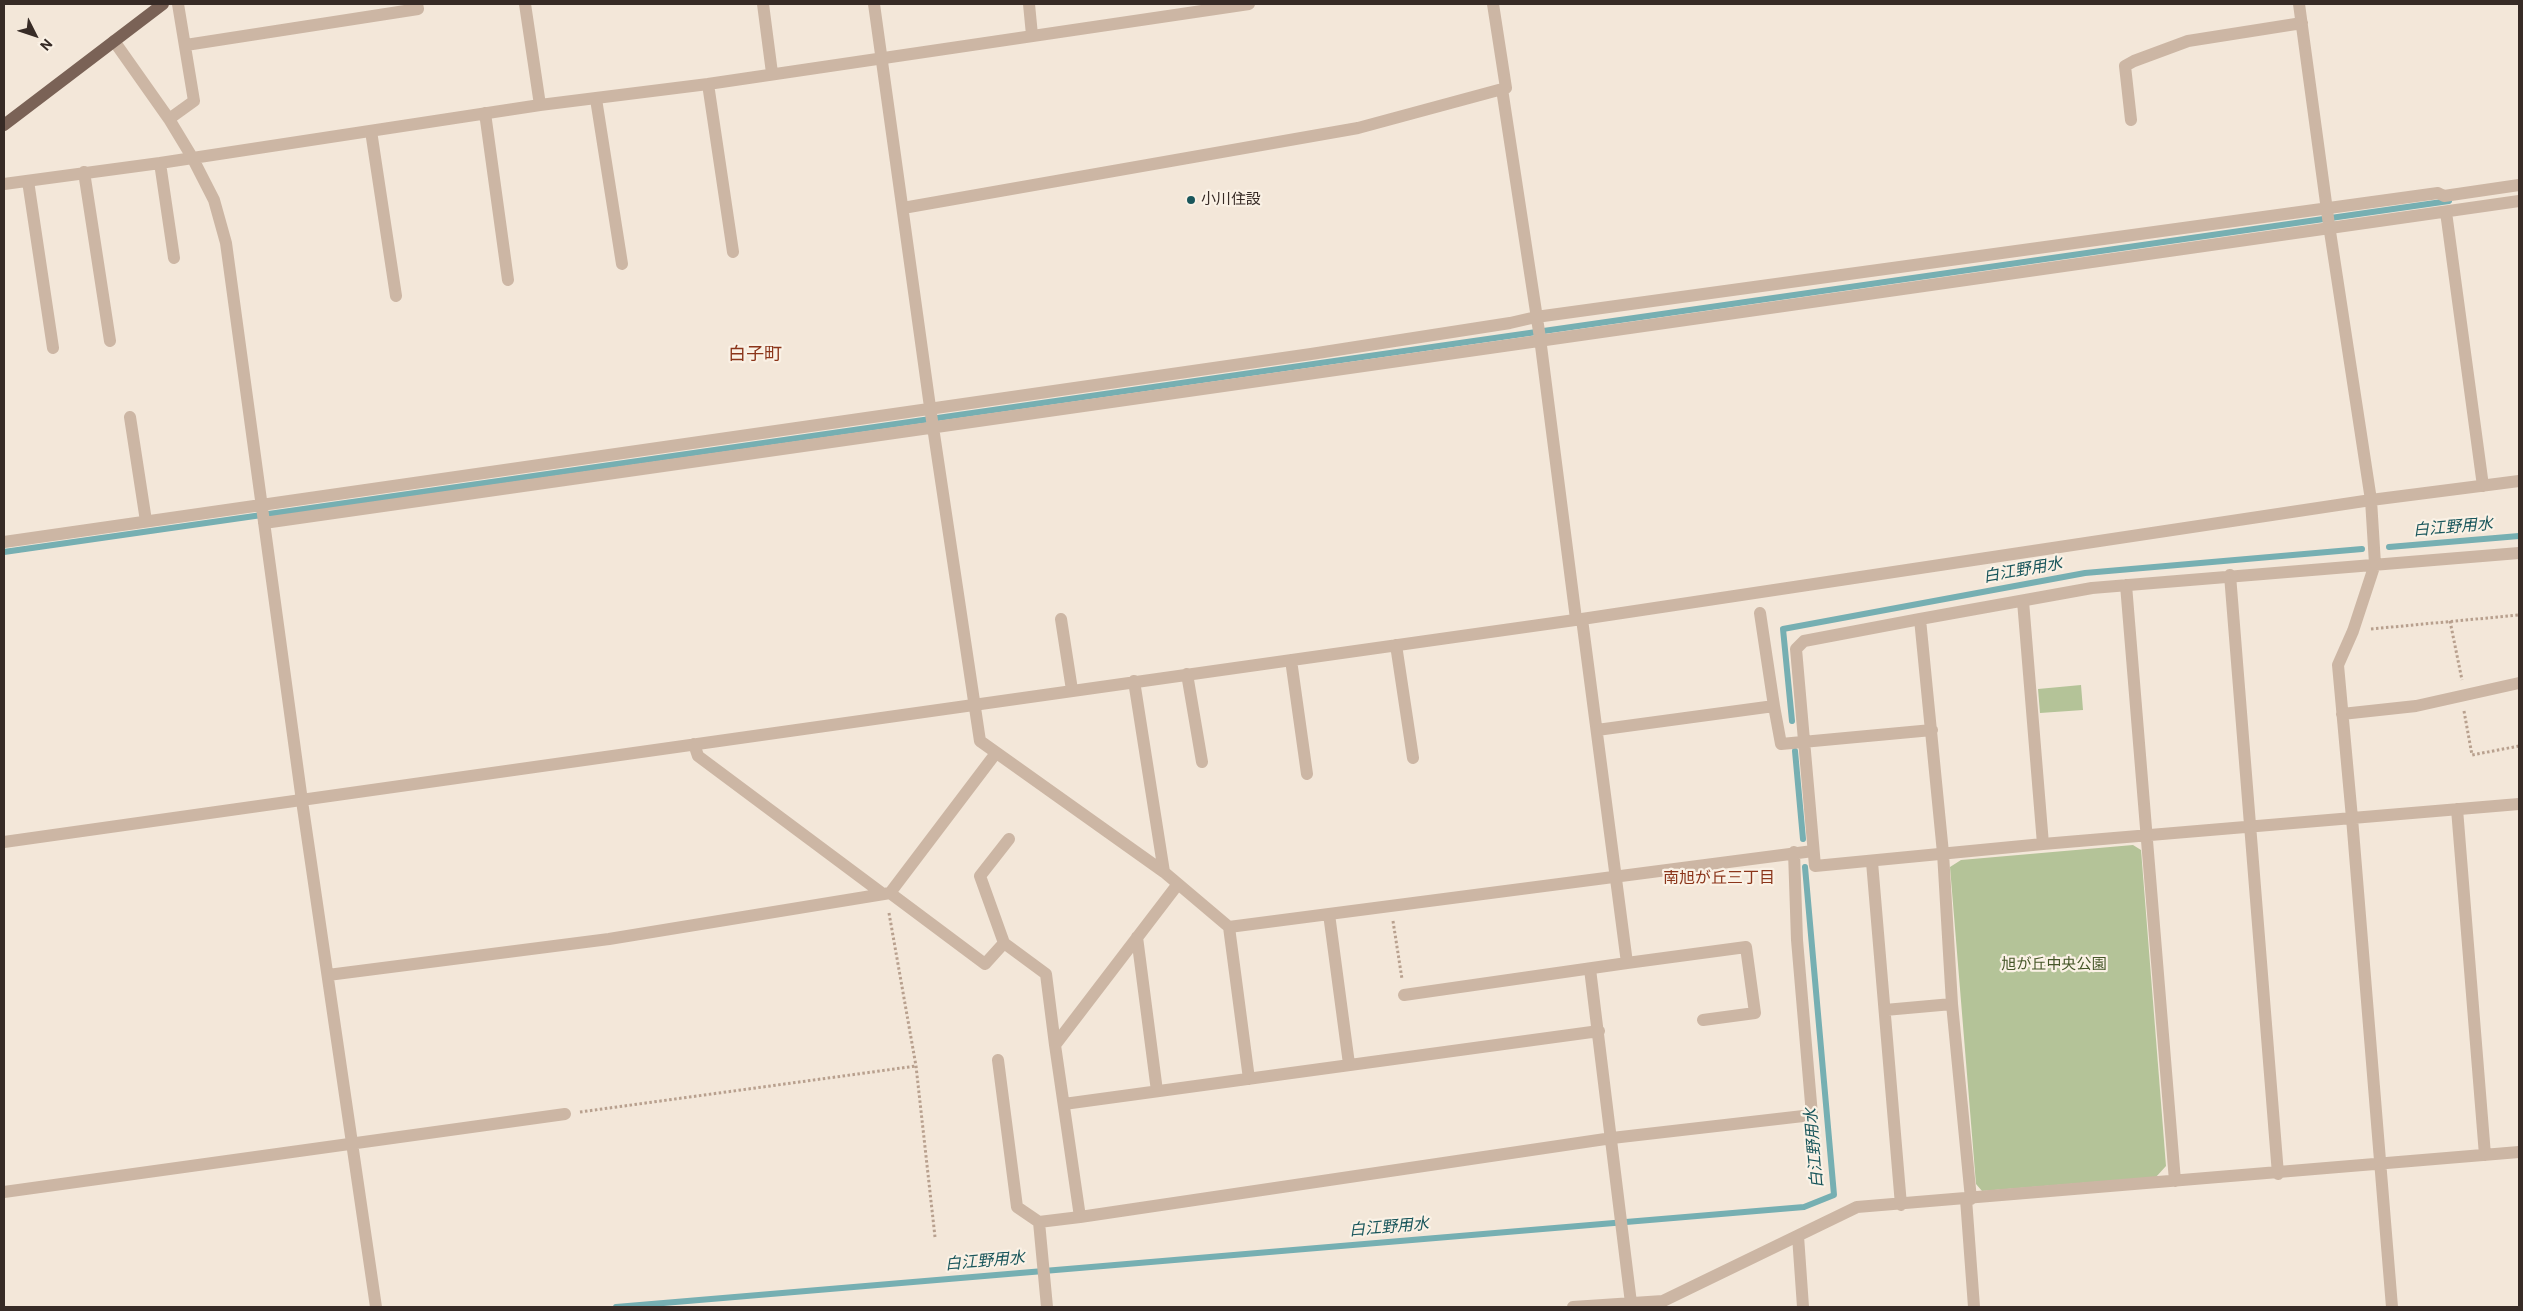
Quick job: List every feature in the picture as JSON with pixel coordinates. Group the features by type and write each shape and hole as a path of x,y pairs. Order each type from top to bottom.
{"main road":[{"path":"4,125 163,4"}],"street":[{"path":"169,119 194,101 178,4"},
{"path":"186,46 418,9 417,4"},
{"path":"525,4 540,105"},
{"path":"763,4 772,73"},
{"path":"874,4 933,429 980,741 1164,872 1229,926 1249,1079"},
{"path":"1029,4 1032,35"},
{"path":"4,184 160,163 540,105 708,84 772,73 1249,4"},
{"path":"902,208 1358,128 1506,88 1493,4"},
{"path":"2300,4 2330,227 2371,500 2375,564 2353,631 2338,665 2392,1307"},
{"path":"2131,120 2125,66 2188,41 2302,23"},
{"path":"114,41 169,119 192,157 214,200 226,244 302,801 376,1307"},
{"path":"708,84 733,252"},
{"path":"1502,89 1537,319 1579,619 1597,730 1627,963"},
{"path":"596,99 622,264"},
{"path":"485,114 508,280"},
{"path":"371,131 396,296"},
{"path":"160,163 174,258"},
{"path":"84,172 110,341"},
{"path":"28,181 53,348"},
{"path":"4,542 1311,354 1537,319 2328,210 2438,193 2444,196 2519,185"},
{"path":"264,523 933,429 1540,340 2519,201"},
{"path":"2446,212 2483,486"},
{"path":"130,417 146,521"},
{"path":"4,842 1579,619 2371,500 2519,481"},
{"path":"2519,552 2092,588 1804,641 1796,649 1815,866 2043,844 2519,804"},
{"path":"2230,575 2278,1174"},
{"path":"2126,585 2175,1181"},
{"path":"2023,601 2043,844"},
{"path":"1760,613 1781,744 1932,730"},
{"path":"1061,619 1072,690"},
{"path":"1920,619 1943,853 1974,1307"},
{"path":"1396,645 1413,758"},
{"path":"1291,660 1307,774"},
{"path":"1187,674 1202,762"},
{"path":"1134,681 1164,872"},
{"path":"2342,714 2416,706 2519,683"},
{"path":"1597,730 1774,706"},
{"path":"694,744 698,756 985,964 1004,943"},
{"path":"328,975 609,939 886,894 996,753"},
{"path":"2457,809 2485,1155"},
{"path":"1009,839 980,876 1004,943 1046,974 1080,1217"},
{"path":"1229,926 1813,851"},
{"path":"998,1060 1016,1207 1039,1222 1612,1138 1812,1115 1797,940 1794,852"},
{"path":"1872,862 1900,1205"},
{"path":"1055,1045 1178,884"},
{"path":"1329,914 1349,1064"},
{"path":"1137,937 1157,1091"},
{"path":"1404,995 1746,947 1755,1013 1703,1020"},
{"path":"1590,969 1634,1304"},
{"path":"1884,1010 1952,1004"},
{"path":"1064,1104 1599,1031"},
{"path":"4,1192 565,1114"},
{"path":"1573,1307 1634,1304 1662,1300 1857,1207 2278,1174 2519,1152"},
{"path":"1039,1222 1047,1307"},
{"path":"1798,1236 1803,1307"}],"path":[{"path":"2353,631 2519,615"},
{"path":"2450,621 2472,754 2519,746"},
{"path":"886,894 916,1066 935,1237"},
{"path":"1391,906 1404,995"},
{"path":"565,1114 916,1066"}],"green space":[{"path":"2081,685 2083,710 2040,713 2038,689"},
{"name":"旭が丘中央公園","path":"2133,845 2141,850 2166,1166 2156,1177 1982,1191 1976,1184 1950,867 1961,860"}],"waterway":[{"path":"4,552 2449,201"},
{"name":"白江野用水","path":"2389,547 2519,536"},
{"name":"白江野用水","path":"1792,721 1783,629 2085,573 2362,549"},
{"name":"白江野用水","path":"1795,751 1803,839"},
{"name":"白江野用水","path":"616,1307 1804,1207 1834,1195 1805,867"}],"place":[{"name":"小川住設","path":"1191,200"}],"district":[{"name":"白子町","path":"755,355"},
{"name":"南旭が丘三丁目","path":"1719,879"}]}
